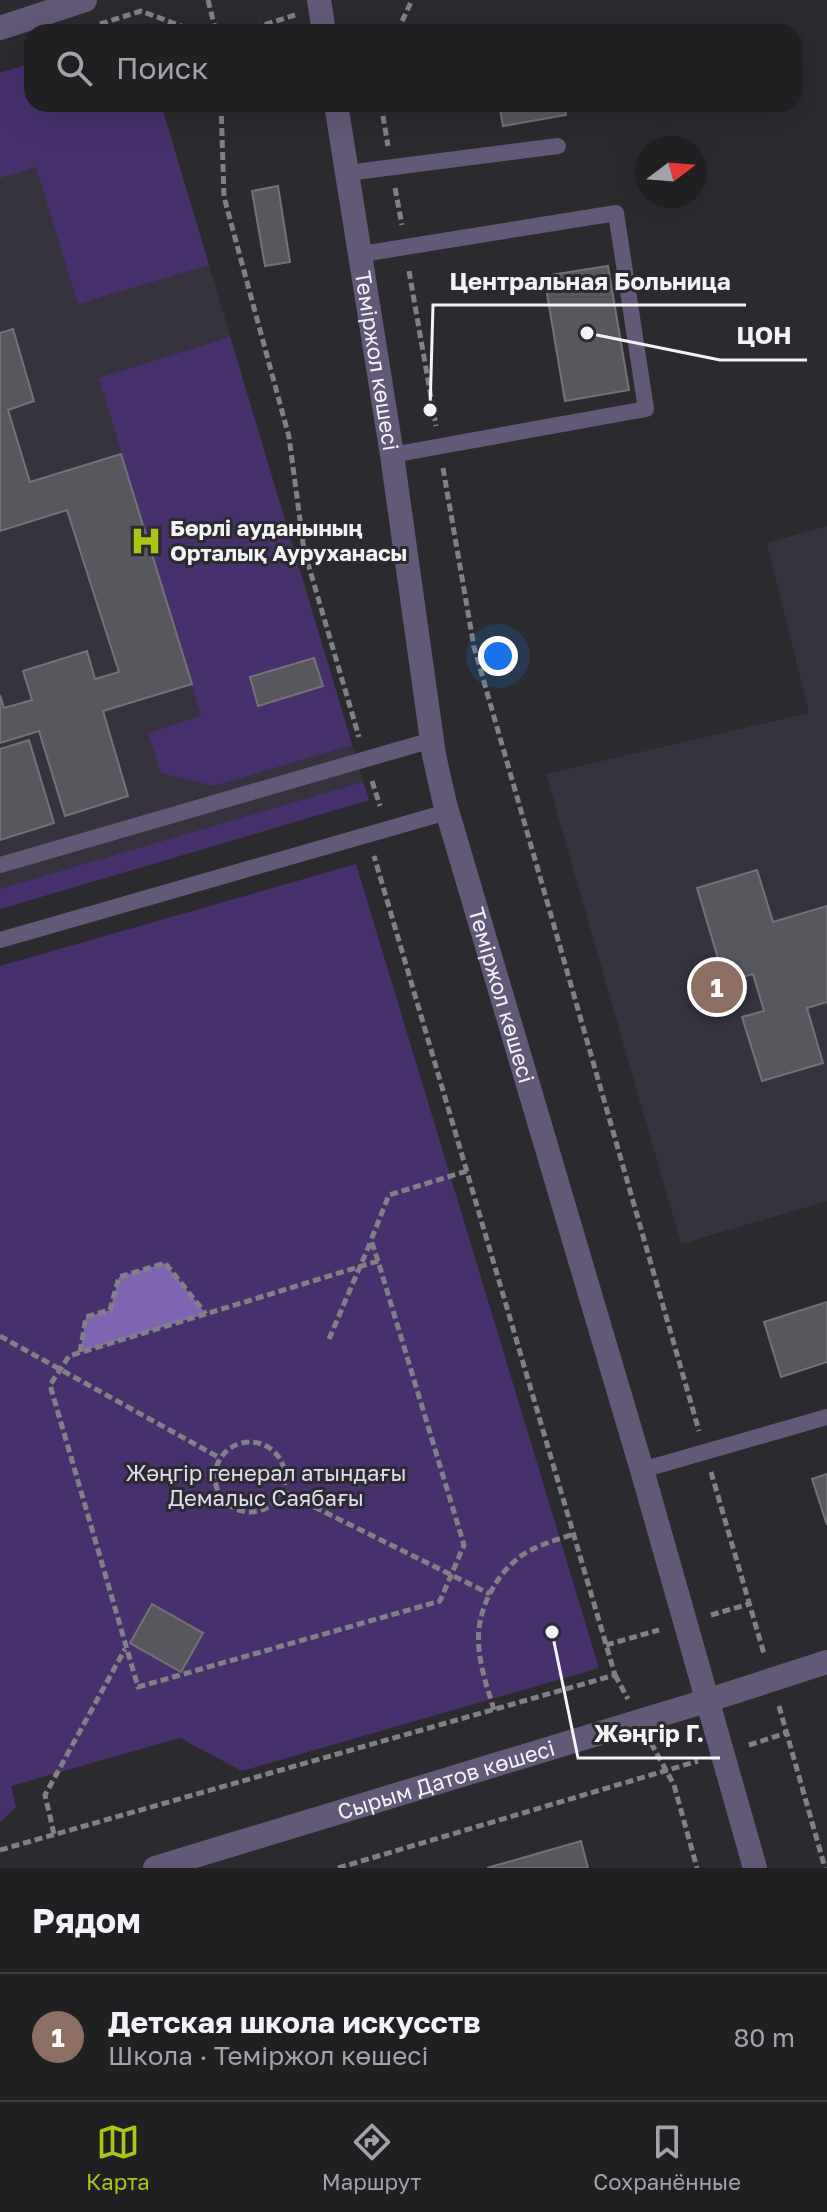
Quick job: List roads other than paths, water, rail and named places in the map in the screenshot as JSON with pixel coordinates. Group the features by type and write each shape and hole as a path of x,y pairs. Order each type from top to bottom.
{"street":[{"path":"0,28 85,0"},
{"path":"319,0 323,24"},
{"name":"Теміржол көшесі","path":"337,112 362,254 432,740 447,812 642,1470 755,1868"},
{"name":"Сырым Датов көшесі","path":"155,1868 827,1662"}],"lane":[{"path":"347,173 558,146"},
{"path":"362,254 616,213 646,409 392,455"},
{"path":"0,865 432,740"},
{"path":"0,940 447,812"},
{"path":"642,1470 827,1417"}],"place":[{"name":"ЦОН","path":"587,333"},
{"name":"Центральная Больница","path":"430,410"},
{"name":"Бөрлі ауданының Орталық Ауруханасы","path":"146,541"},
{"name":"Детская школа искусств","path":"717,987"},
{"name":"Жәңгір Г.","path":"552,1632"}],"park label":[{"name":"Жәңгір генерал атындағы Демалыс Саябағы","path":"266,1486"}]}
